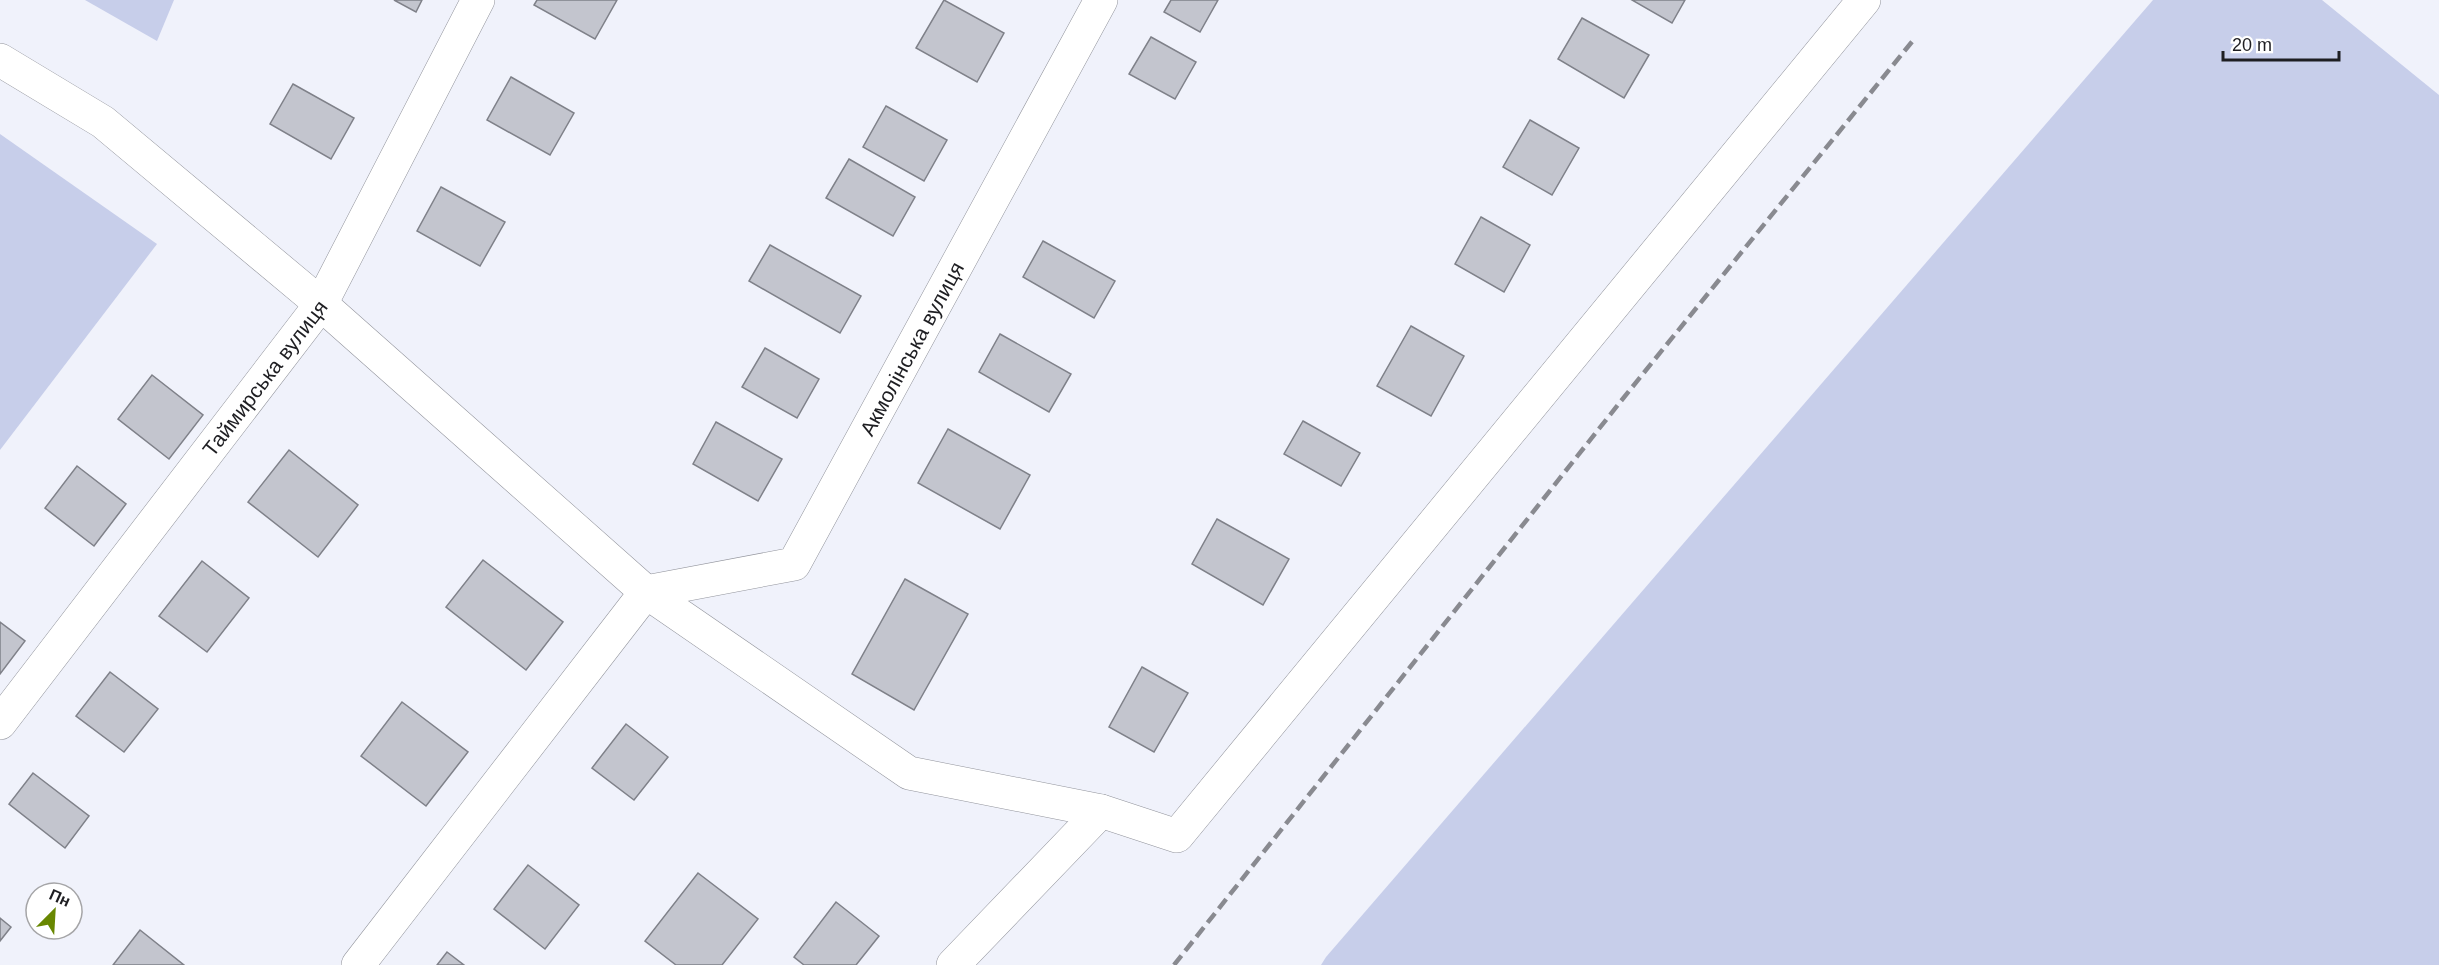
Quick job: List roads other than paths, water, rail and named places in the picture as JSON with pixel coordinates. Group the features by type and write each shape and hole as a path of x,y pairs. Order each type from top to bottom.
{"street":[{"name":"Таймирська вулиця","path":"0,723 321,304 478,0"},
{"name":"Акмолiнська вулиця","path":"646,592 794,564 1101,0"},
{"path":"0,60 103,122 321,304 646,592 909,773 1101,811 1177,836 1864,0"},
{"path":"358,965 646,592"},
{"path":"953,965 1101,811"}],"railway":[{"path":"1174,965 1621,401 1915,38"}]}
